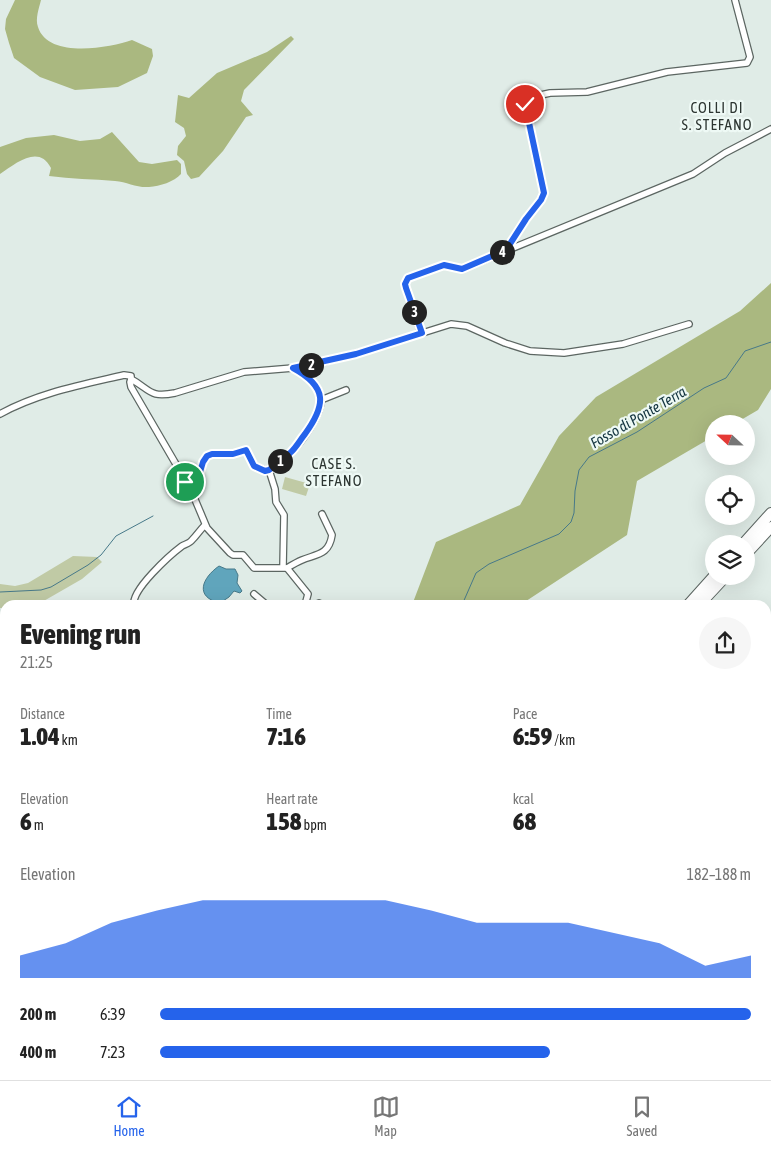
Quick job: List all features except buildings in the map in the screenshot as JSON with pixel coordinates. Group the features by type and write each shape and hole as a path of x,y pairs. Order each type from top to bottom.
{"highway":[{"path":"751,535 771,513"},
{"path":"755,544 771,527"},
{"path":"692,600 706,585"},
{"path":"704,600 718,585"}],"street":[{"path":"506,250 544,193 525,106 527,98 550,93 587,92 667,72 747,63 750,57 735,0"},
{"path":"422,333 406,288 405,284 408,278 444,265 462,269 696,172 722,154 771,129"},
{"path":"0,414 25,401 52,392 124,375 131,376 131,379 149,392 166,395 244,372 293,368 356,354 445,325 458,324 530,351 568,353 623,344 689,324"},
{"path":"191,490 200,472 203,460 209,454 233,454 246,450 254,466 265,471 269,470 294,449 316,418 321,400 314,384 306,376 293,368"},
{"path":"131,379 131,387 191,490 205,525 231,554 243,555 254,568 259,569 285,567 317,556 329,546 332,535 322,514"},
{"path":"321,400 346,390"},
{"path":"269,470 275,489 276,502 284,515 285,567 308,594 306,600"},
{"path":"134,600 134,596 142,585 184,544 191,541 205,525"},
{"path":"254,594 261,600"}],"green space":[{"path":"15,0 41,0 37,24 44,37 54,44 66,47 95,48 132,40 152,49 153,56 147,73 118,87 75,90 40,77 14,58 9,43 5,29 6,19"},
{"path":"291,36 294,39 244,90 241,101 253,115 246,117 223,151 199,177 191,179 187,174 184,161 177,155 178,146 186,136 184,128 175,122 178,95 189,98 217,73 267,52"},
{"path":"112,132 139,162 152,164 177,160 181,164 181,174 166,183 149,187 140,187 115,181 57,177 49,176 51,168 46,161 34,156 20,161 0,174 0,147 26,138 54,135 80,141 100,139"},
{"path":"771,283 771,389 758,410 749,415 705,415 705,441 637,481 627,535 528,600 414,600 436,542 520,505 559,436 596,397 740,311"},
{"path":"285,477 310,484 306,496 282,489"},
{"path":"73,556 97,557 102,562 82,579 45,600 0,600 0,584 15,586 28,583"}],"water":[{"path":"219,566 226,569 235,569 238,575 237,583 242,591 240,593 234,591 224,600 212,600 206,596 203,587 208,576"}],"waterway":[{"name":"Fosso di Ponte Terra","path":"464,600 476,573 489,564 559,534 571,522 574,513 575,491 579,470 589,457 637,432 704,388 726,378 745,351 771,342"},
{"path":"0,592 41,590 51,587 101,555 116,536 153,516"}],"district":[{"name":"COLLI DI S. STEFANO","path":"717,116"},
{"name":"CASE S. STEFANO","path":"334,472"}],"route":[{"path":"185,482 191,490 204,459 212,454 233,454 246,450 254,466 265,471 269,470 293,451 312,423 320,407 321,398 317,388 306,376 293,368 356,354 422,333 406,288 405,284 408,278 444,265 462,269 506,250 544,193 525,104"}]}
